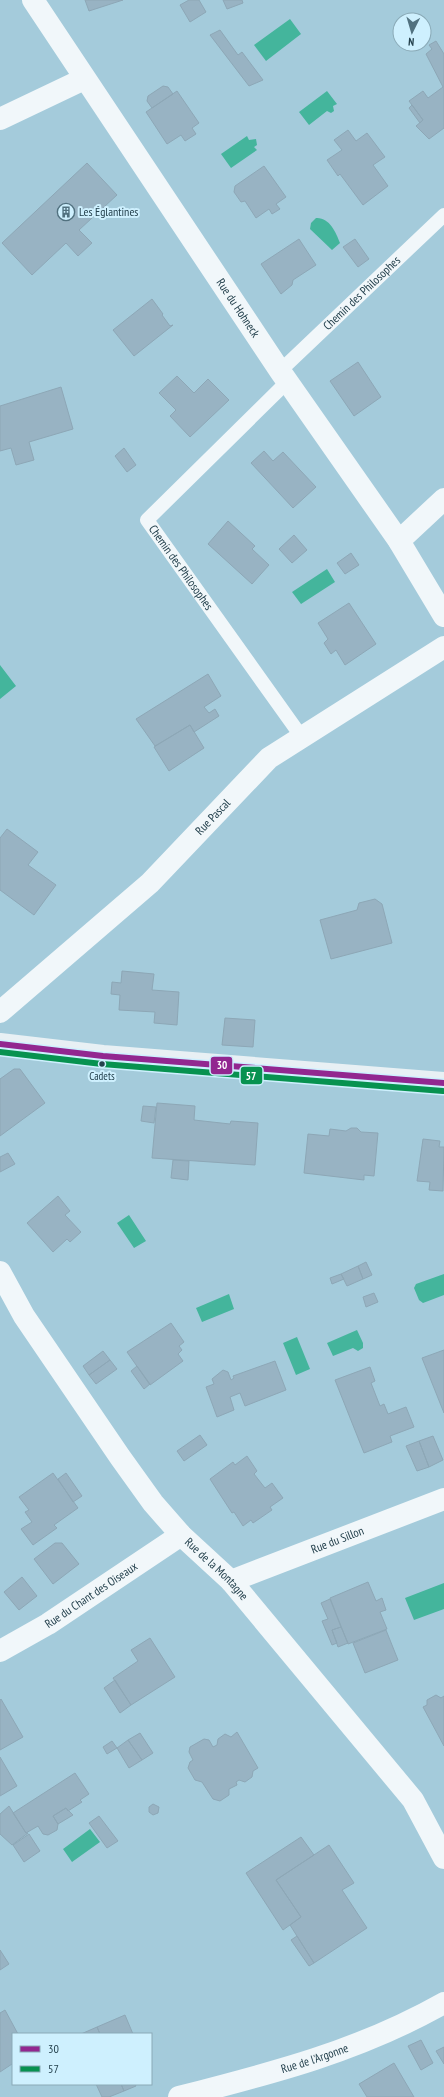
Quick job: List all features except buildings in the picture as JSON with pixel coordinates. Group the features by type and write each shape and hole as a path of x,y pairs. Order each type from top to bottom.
{"main road":[{"path":"0,1044 111,1057 444,1083"}],"street":[{"name":"Rue du Hohneck","path":"33,0 84,79 283,376 399,541 444,616"},
{"path":"0,119 84,79"},
{"path":"399,541 444,499"},
{"name":"Rue Pascal","path":"0,1012 150,883 269,758 301,736 444,647"},
{"name":"Rue de la Montagne","path":"0,1272 24,1316 153,1503 181,1534 231,1581 413,1800 444,1858"},
{"name":"Rue du Sillon","path":"231,1581 444,1498"},
{"name":"Rue du Chant des Oiseaux","path":"0,1651 48,1624 181,1534"},
{"name":"Rue de l'Argonne","path":"179,2097 282,2070 360,2044 421,2016 444,2003"}],"lane":[{"name":"Chemin des Philosophes","path":"301,736 147,520 283,376 444,215"}],"shaded area":[{"path":"290,19 301,34 266,61 254,45"},
{"path":"327,91 337,104 333,106 334,111 331,113 327,111 309,125 299,112"},
{"path":"247,136 249,140 256,139 257,145 254,147 257,150 231,168 221,154"},
{"path":"316,218 325,220 336,234 340,243 332,250 310,229 311,223"},
{"path":"327,569 335,582 301,604 292,592"},
{"path":"0,665 16,686 0,699"},
{"path":"129,1215 146,1241 134,1248 117,1223"},
{"path":"444,1274 444,1295 423,1303 419,1300 414,1288 416,1284"},
{"path":"229,1294 234,1309 202,1322 196,1308"},
{"path":"357,1330 363,1343 363,1348 358,1351 353,1348 333,1356 327,1343"},
{"path":"297,1337 310,1369 296,1375 283,1343"},
{"path":"444,1583 444,1609 414,1620 405,1598"},
{"path":"90,1829 100,1842 72,1862 63,1849"}],"transit line":[{"name":"30","path":"0,1044 103,1056 444,1083"},
{"name":"57","path":"0,1052 102,1064 443,1091"}],"place":[{"name":"Les Églantines","path":"66,212"},
{"name":"Cadets","path":"102,1064"}]}
